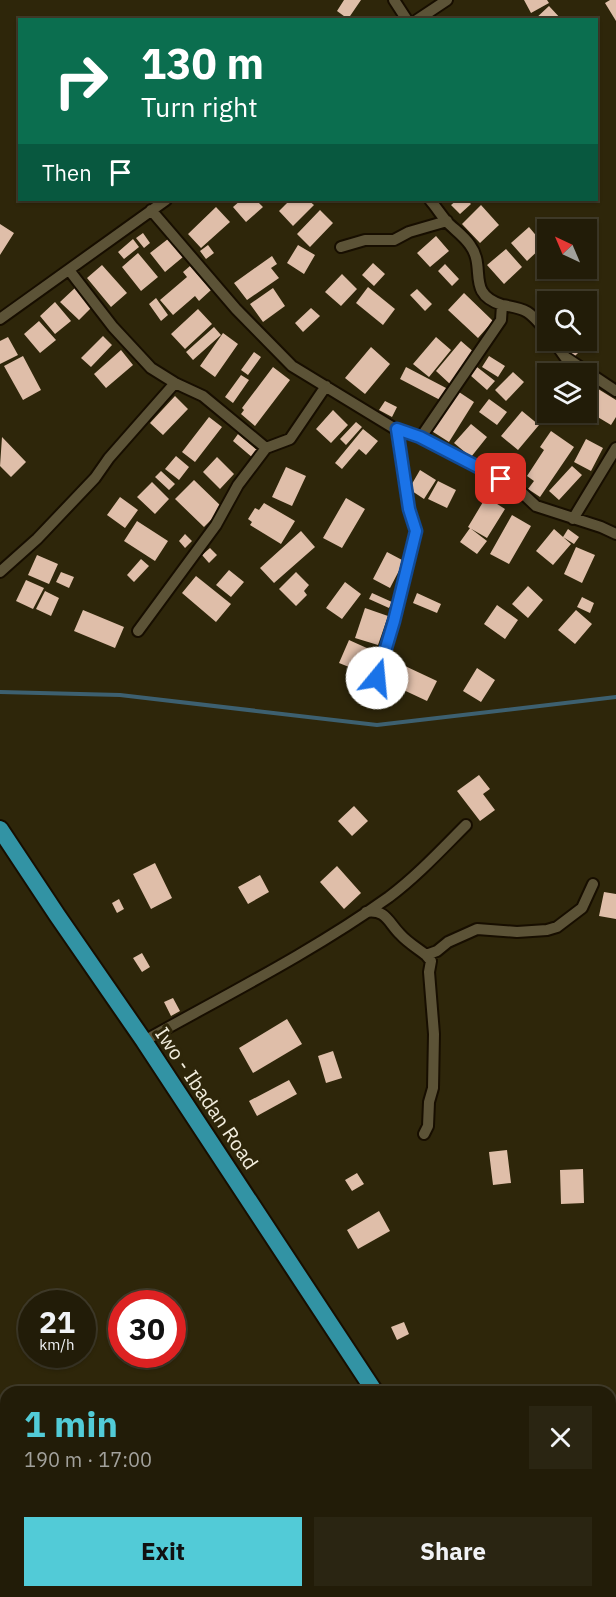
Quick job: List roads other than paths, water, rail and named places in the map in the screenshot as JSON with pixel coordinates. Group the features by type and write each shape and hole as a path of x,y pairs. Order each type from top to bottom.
{"main road":[{"name":"Iwo - Ibadan Road","path":"0,829 144,1041 371,1386"}],"street":[{"path":"394,0 406,18"},
{"path":"420,18 447,0"},
{"path":"0,319 164,201"},
{"path":"431,201 472,248 479,287 483,294 490,301 529,311 537,320"},
{"path":"151,210 236,309 292,366 397,429 420,437 518,489 537,506 616,534"},
{"path":"341,248 365,240 394,240 409,232 447,222"},
{"path":"69,270 132,349 151,368 175,383 203,396 266,448"},
{"path":"420,437 501,320 502,305"},
{"path":"561,351 565,357 616,391"},
{"path":"0,572 37,539 95,478 109,458 175,383"},
{"path":"138,631 216,525 238,485 266,448 290,439 326,386"},
{"path":"377,678 394,621 416,531 409,509 397,429"},
{"path":"573,519 616,448"},
{"path":"144,1041 272,970 366,912 413,877 466,825"},
{"path":"426,955 437,951 448,942 477,930 517,932 557,927 582,908 593,884"},
{"path":"366,912 375,911 383,915 430,961 434,1034 433,1088 429,1102 428,1126 424,1134"}],"waterway":[{"path":"0,692 120,695 377,725 616,697"}]}
